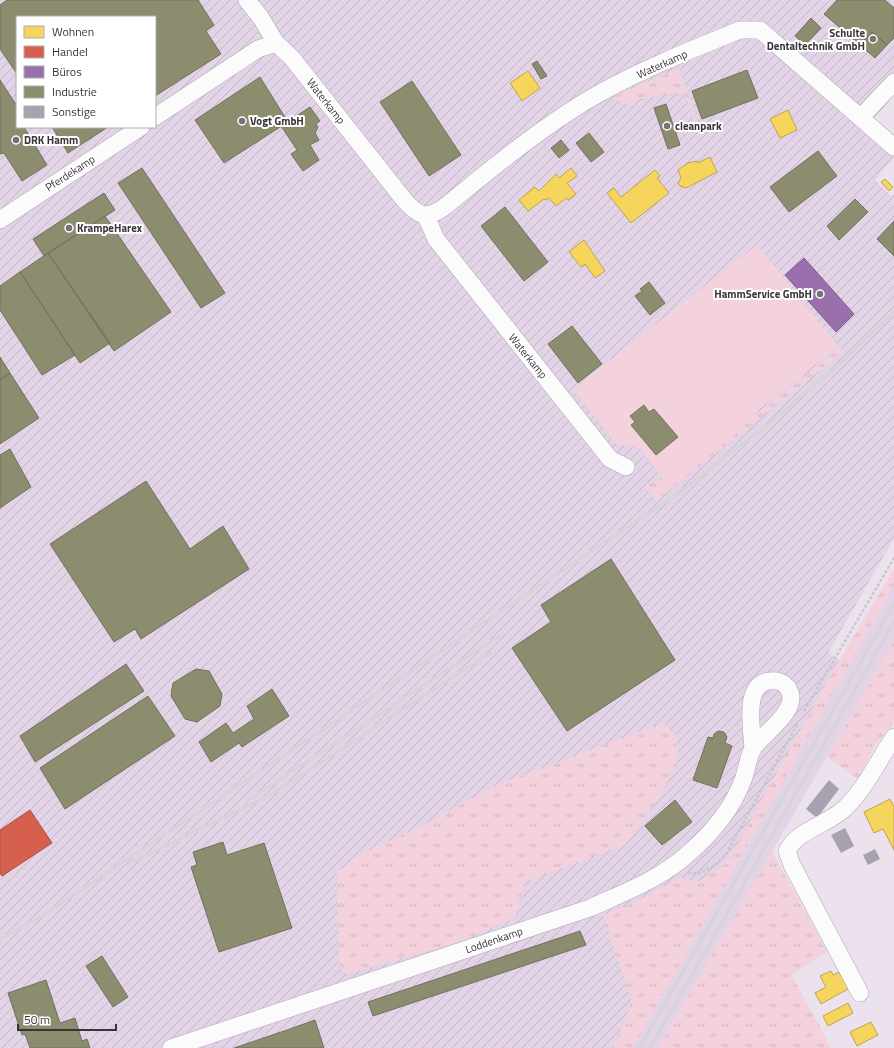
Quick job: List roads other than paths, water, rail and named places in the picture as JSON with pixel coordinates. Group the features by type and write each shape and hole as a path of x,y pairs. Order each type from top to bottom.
{"street":[{"name":"Waterkamp","path":"247,0 264,23 276,43 292,58 405,201 415,211 426,216 436,239 610,459 626,467"},
{"name":"Waterkamp","path":"426,216 435,213 442,208 537,133 585,101 616,84 740,30 760,30 894,147"},
{"path":"156,117 258,50 276,43"},
{"path":"861,117 894,82"},
{"name":"Pferdekamp","path":"0,220 138,128"},
{"path":"860,993 792,865 787,851 792,841 842,810 855,797 894,737"},
{"name":"Loddenkamp","path":"171,1048 575,913 650,881 675,866 718,824 734,801 753,749"}],"railway":[{"path":"0,939 42,916 673,497 766,426 838,365 894,312"},
{"path":"639,1048 894,604"},
{"path":"650,1048 894,622"},
{"path":"247,801 499,636"},
{"path":"128,864 272,794 490,653"}],"place":[{"name":"Schulte Dentaltechnik GmbH","path":"873,39"},
{"name":"Vogt GmbH","path":"242,121"},
{"name":"cleanpark","path":"667,126"},
{"name":"DRK Hamm","path":"16,140"},
{"name":"KrampeHarex","path":"69,228"},
{"name":"HammService GmbH","path":"820,294"}]}
